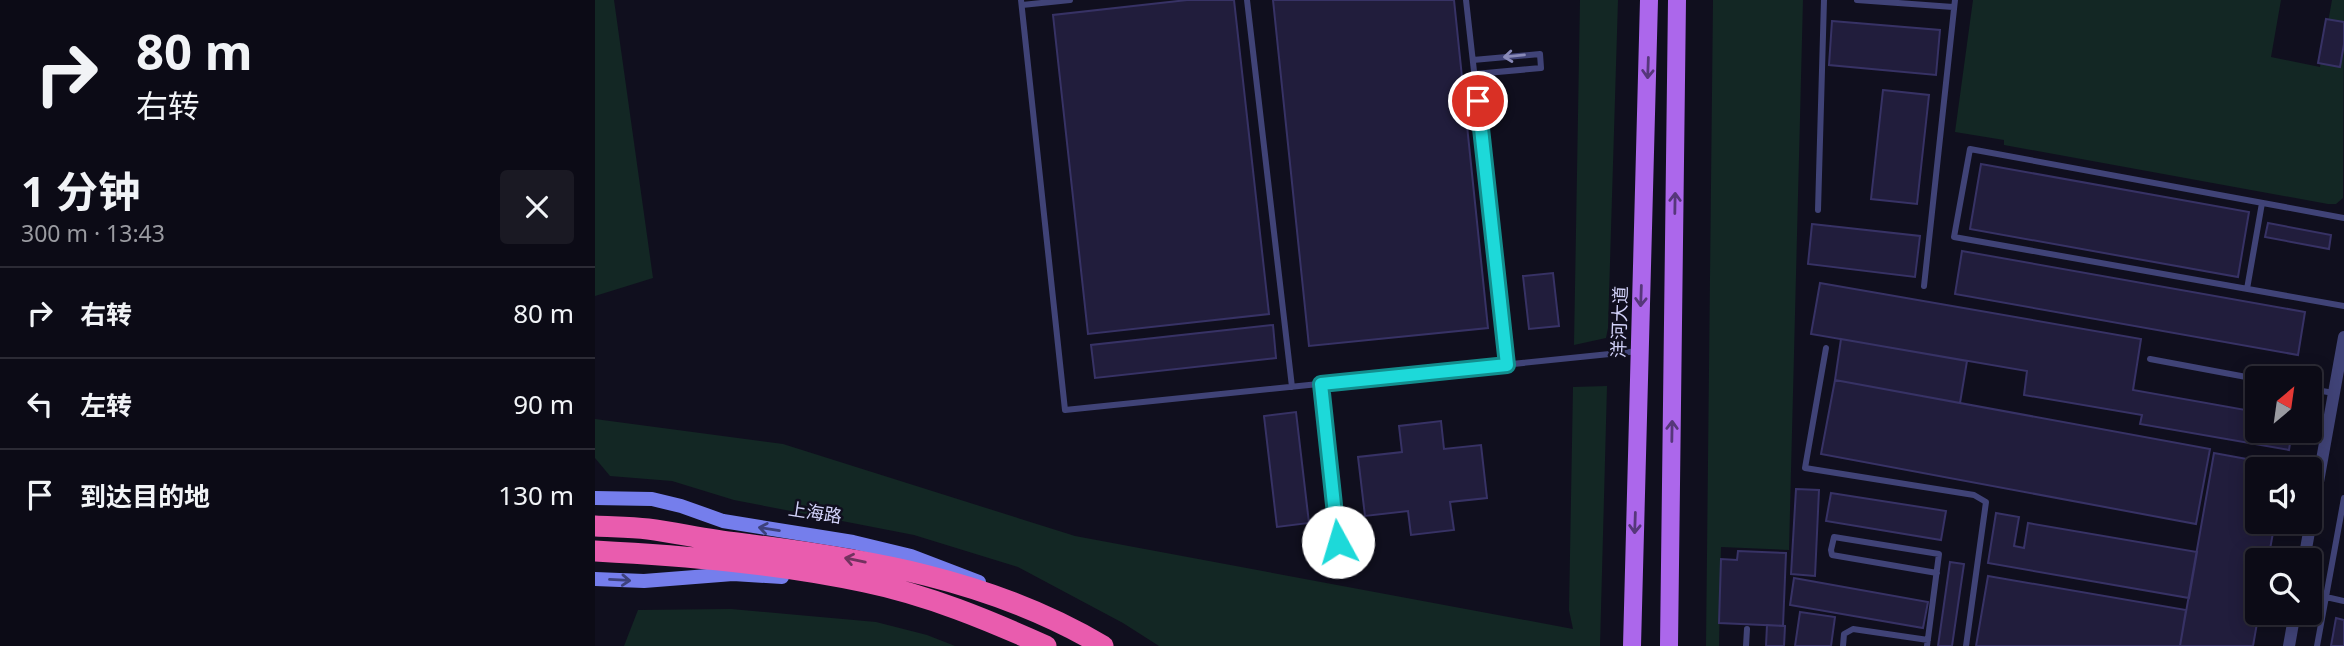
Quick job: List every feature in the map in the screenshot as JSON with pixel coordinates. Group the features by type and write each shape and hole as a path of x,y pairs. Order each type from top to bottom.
{"highway":[{"name":"上海路","path":"595,526 649,529 850,558 944,579 1021,604 1073,628 1103,646"},
{"path":"595,551 757,564 865,582 918,596 1002,626 1046,646"}],"main road":[{"name":"洋河大道","path":"1632,646 1650,0"},
{"path":"1669,646 1677,0"},
{"name":"上海路","path":"595,498 652,499 681,506 723,522 853,542 911,556 973,579 1021,604"},
{"path":"595,579 645,581 733,574 805,579 891,596 1002,626"}],"street":[{"path":"2306,548 2344,337"},
{"path":"2289,646 2293,625"}],"lane":[{"path":"1070,0 1022,2 1065,410 1640,351"},
{"path":"1247,0 1292,387"},
{"path":"1466,0 1507,365"},
{"path":"1818,209 1824,0"},
{"path":"1857,0 1954,3 1924,286"},
{"path":"1473,60 1540,54 1541,68 1475,74"},
{"path":"2344,218 1970,149 1954,237 2344,306"},
{"path":"2247,289 2262,203"},
{"path":"1826,348 1805,468 1974,495 1986,502 1966,646"},
{"path":"2150,359 2245,377"},
{"path":"1321,384 1338,542"},
{"path":"2322,390 2334,393"},
{"path":"2317,646 2344,498"},
{"path":"1843,646 1844,634 1853,629 1927,643 1937,573 1939,554 1834,537 1832,555 1937,573"},
{"path":"2326,597 2344,601"},
{"path":"1746,646 1747,629"}],"green space":[{"path":"595,0 614,0 653,278 595,296"},
{"path":"1580,0 1618,0 1608,328 1606,338 1574,345"},
{"path":"1713,0 1803,0 1789,550 1721,547 1719,646 1706,646"},
{"path":"1973,0 2281,0 2271,57 2320,67 2332,0 2344,0 2343,198 2336,204 2328,204 2004,145 2004,140 1955,132"},
{"path":"1607,386 1600,646 1159,646 1123,623 1018,567 914,535 734,500 672,481 610,476 595,458 595,419 783,444 1075,536 1573,629 1569,610 1573,387"},
{"path":"731,609 876,622 927,635 955,646 624,646 638,610"}],"building":[{"path":"1187,0 1234,0 1269,314 1088,334 1053,15"},
{"path":"1273,0 1454,0 1488,328 1309,346"},
{"path":"2326,19 2344,22 2340,67 2318,63"},
{"path":"1832,21 1940,30 1936,75 1829,65"},
{"path":"1883,90 1929,95 1917,204 1871,199"},
{"path":"1981,164 2249,212 2238,277 1970,229"},
{"path":"2268,223 2331,235 2329,249 2265,237"},
{"path":"1812,224 1920,236 1915,277 1808,264"},
{"path":"1962,251 2305,312 2298,355 1955,294"},
{"path":"1553,273 1559,326 1529,329 1523,276"},
{"path":"1820,283 2141,339 2133,390 2245,410 2245,442 2140,424 2142,415 2024,395 2027,371 1811,334"},
{"path":"1273,325 1276,358 1095,378 1091,345"},
{"path":"1841,339 1967,361 1960,403 1835,380"},
{"path":"1835,380 2210,449 2196,524 1821,454"},
{"path":"1296,412 1309,523 1277,527 1264,416"},
{"path":"1441,421 1444,449 1481,445 1487,498 1450,502 1454,530 1411,535 1408,511 1365,516 1358,457 1402,452 1399,426"},
{"path":"2249,443 2290,443 2289,450"},
{"path":"2214,453 2245,459 2245,534 2273,534 2270,548 2245,548 2245,625 2257,625 2253,646 2180,646"},
{"path":"1796,489 1819,490 1815,576 1791,574"},
{"path":"1831,493 1946,511 1941,540 1826,521"},
{"path":"1996,513 2019,517 2014,546 2024,548 2028,523 2197,552 2189,598 1988,563"},
{"path":"1738,551 1786,553 1783,626 1719,623 1721,559 1737,560"},
{"path":"1950,562 1964,564 1952,646 1938,646"},
{"path":"1988,576 2186,610 2180,646 1976,646"},
{"path":"1794,578 1928,602 1923,628 1790,605"},
{"path":"1800,612 1835,617 1831,646 1795,646"},
{"path":"2336,618 2344,620 2344,646 2331,646"},
{"path":"1767,625 1785,626 1784,646 1766,646"}],"route":[{"path":"1338,542 1321,384 1507,365 1478,101"}]}
